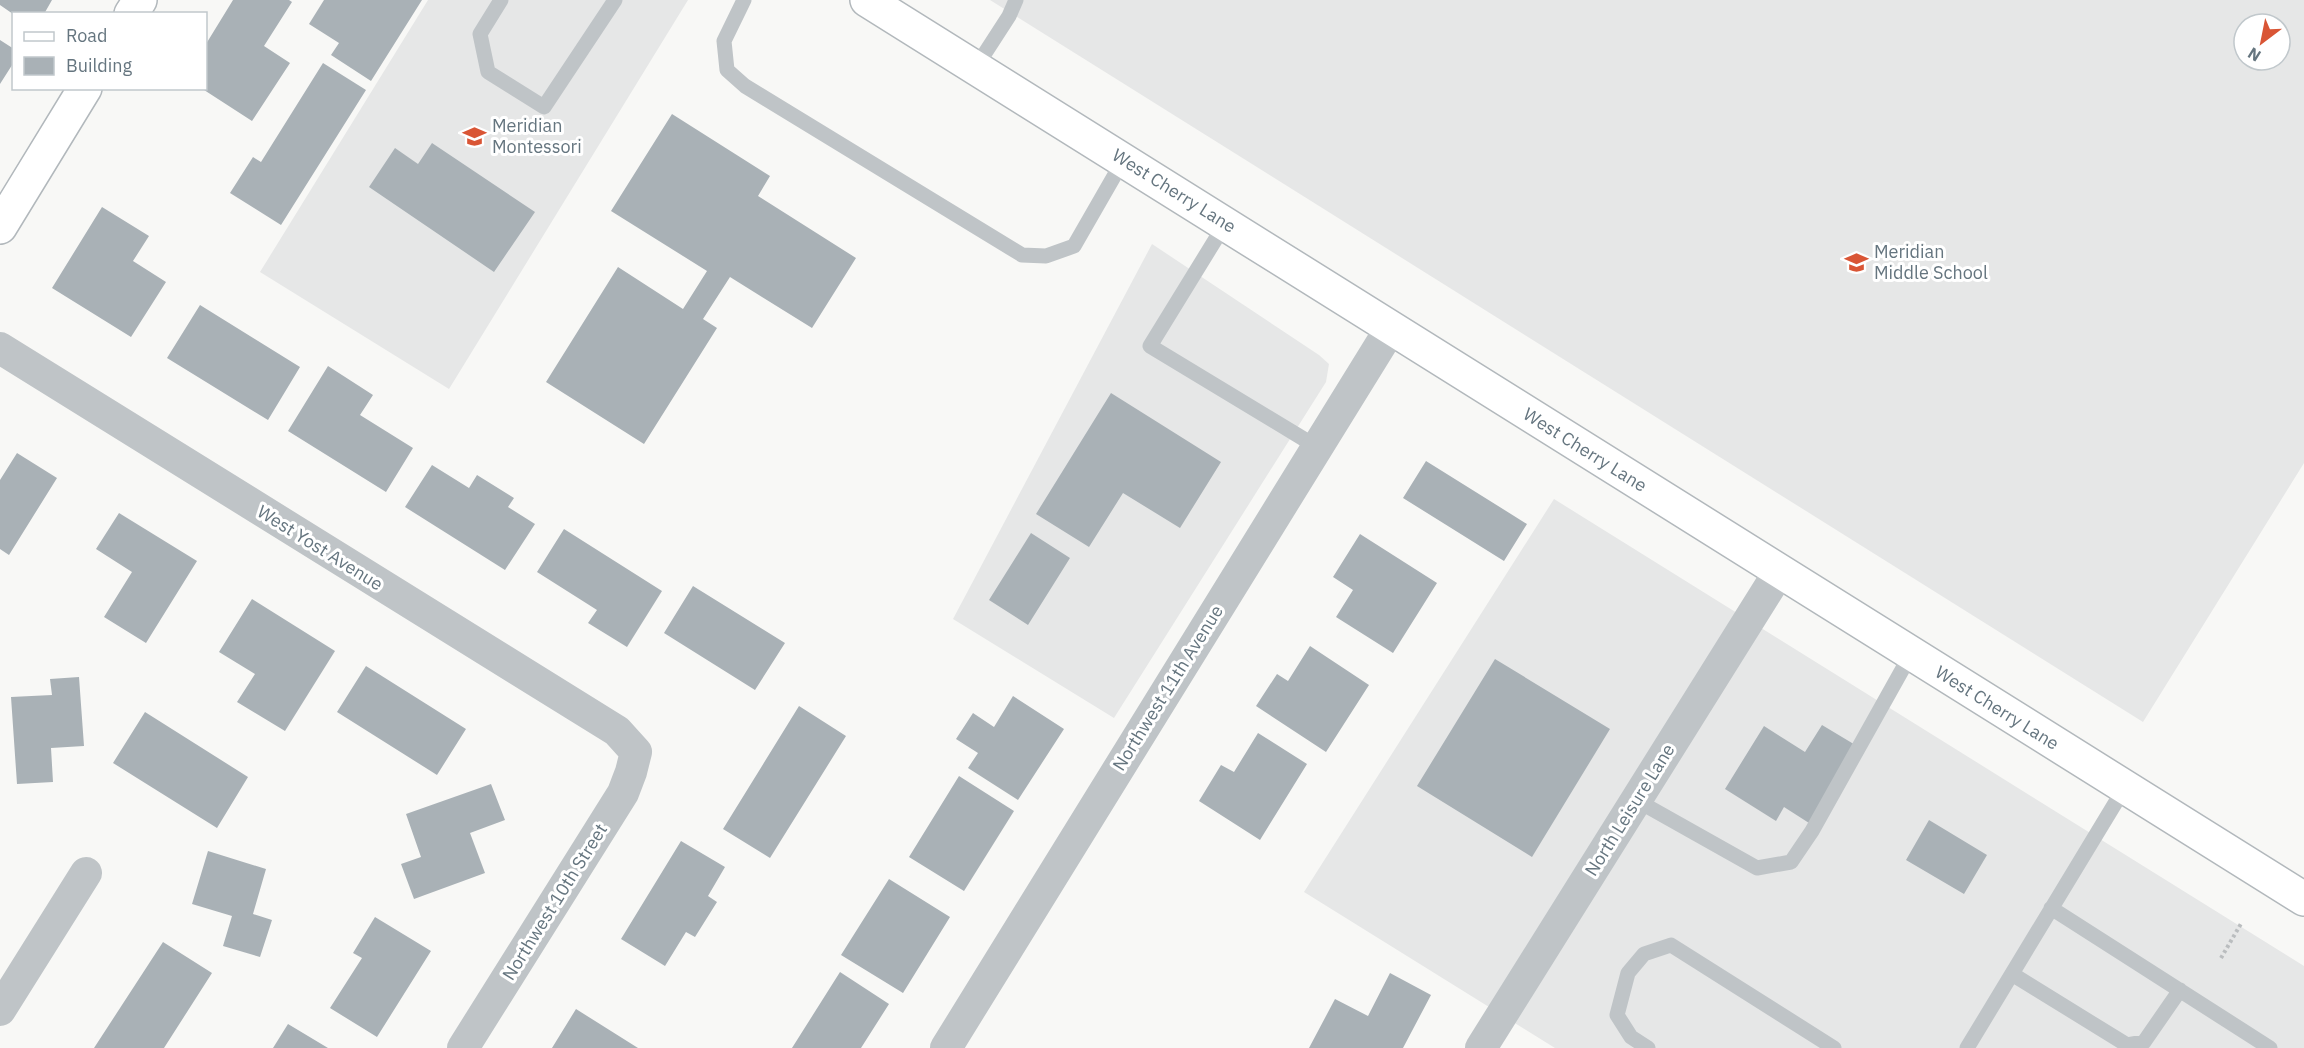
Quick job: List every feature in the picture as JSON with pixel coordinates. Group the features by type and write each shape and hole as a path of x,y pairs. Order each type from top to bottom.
{"main road":[{"name":"West Cherry Lane","path":"867,0 2304,899"},
{"path":"0,227 84,90"}],"street":[{"name":"Northwest 11th Avenue","path":"946,1048 1391,328"},
{"name":"West Yost Avenue","path":"0,348 617,731 636,752"},
{"name":"North Leisure Lane","path":"1481,1048 1779,572"},
{"name":"Northwest 10th Street","path":"463,1048 623,793 636,752"},
{"path":"0,1010 86,873"}],"lane":[{"path":"501,0 480,34 488,72 544,107 615,0"},
{"path":"744,0 723,41 727,70 745,86 1022,255 1046,256 1074,246 1124,159"},
{"path":"976,67 1009,16 1016,0"},
{"path":"1225,224 1150,346 1317,447"},
{"path":"1636,800 1757,868 1791,862 1812,831 1911,654"},
{"path":"1967,1048 2125,787"},
{"path":"2051,909 2270,1048"},
{"path":"1648,1048 1630,1037 1617,1015 1628,973 1644,954 1671,945 1834,1048"},
{"path":"2012,974 2127,1045 2144,1042 2180,990"}],"path":[{"path":"2221,957 2242,922"}],"shaded area":[{"name":"Meridian Montessori","path":"428,0 688,0 449,389 260,272"},
{"name":"Meridian Middle School","path":"990,0 2304,0 2304,463 2143,722"},
{"path":"1152,244 1319,355 1329,364 1326,382 1114,718 953,619"},
{"path":"1554,499 2304,966 2304,1048 1555,1048 1304,892"}],"building":[{"path":"0,0 52,0 45,12 12,13 0,5"},
{"path":"233,0 289,0 292,2 264,46 290,63 252,121 204,90 207,90 207,42"},
{"path":"324,0 422,0 371,81 331,55 339,43 309,24"},
{"path":"0,40 12,48 12,65 0,84"},
{"path":"323,63 366,90 281,225 230,193 253,157 261,162"},
{"path":"672,114 770,176 758,196 856,258 812,328 730,277 703,319 717,328 644,444 546,382 618,267 683,309 707,271 611,211"},
{"path":"432,143 535,212 494,272 369,187 395,148 418,164"},
{"path":"102,207 149,236 133,261 166,282 131,337 52,288"},
{"path":"200,305 300,367 268,420 167,358"},
{"path":"328,366 373,395 360,415 413,448 386,492 288,431"},
{"path":"1111,393 1221,462 1180,528 1123,493 1089,547 1036,514"},
{"path":"17,453 57,478 9,555 0,549 0,480"},
{"path":"1426,461 1527,524 1504,561 1403,498"},
{"path":"432,465 469,488 477,475 514,498 508,507 535,524 505,570 405,507"},
{"path":"119,513 197,561 146,643 104,617 132,572 96,549"},
{"path":"564,529 662,591 627,647 588,623 597,610 537,572"},
{"path":"1031,533 1070,558 1028,625 989,600"},
{"path":"1360,534 1437,583 1393,653 1336,617 1353,590 1333,577"},
{"path":"693,586 785,643 755,690 664,633"},
{"path":"252,599 335,651 285,731 237,702 255,674 219,652"},
{"path":"1310,646 1369,685 1326,752 1256,706 1277,674 1288,681"},
{"path":"1495,659 1610,729 1532,857 1417,786"},
{"path":"366,666 466,729 437,775 337,712"},
{"path":"79,677 84,746 51,748 53,782 17,784 11,697 52,695 50,679"},
{"path":"1013,696 1064,729 1018,800 968,768 978,753 956,739 973,713 994,727"},
{"path":"799,706 846,736 770,858 723,829"},
{"path":"145,712 248,777 217,828 113,763"},
{"path":"1822,725 1857,746 1809,823 1784,807 1776,821 1725,789 1764,726 1805,752"},
{"path":"1258,733 1307,764 1260,840 1199,801 1221,765 1234,772"},
{"path":"959,776 1014,811 964,891 909,857"},
{"path":"491,784 505,820 470,833 485,873 414,899 401,864 421,857 406,814"},
{"path":"1929,820 1987,855 1964,894 1906,860"},
{"path":"681,841 725,867 708,896 717,902 695,937 686,932 665,966 621,939"},
{"path":"208,851 266,869 253,914 272,920 260,957 223,946 232,916 192,904"},
{"path":"889,879 950,917 903,993 841,955"},
{"path":"375,917 431,951 377,1037 330,1008 362,958 353,953"},
{"path":"163,942 212,973 164,1048 94,1048"},
{"path":"840,972 889,1004 861,1048 792,1048"},
{"path":"1390,973 1431,995 1403,1048 1309,1048 1335,999 1368,1016"},
{"path":"576,1009 638,1048 552,1048"},
{"path":"288,1024 328,1048 273,1048"}],"place":[{"name":"Meridian Montessori","path":"474,136"},
{"name":"Meridian Middle School","path":"1856,262"}]}
